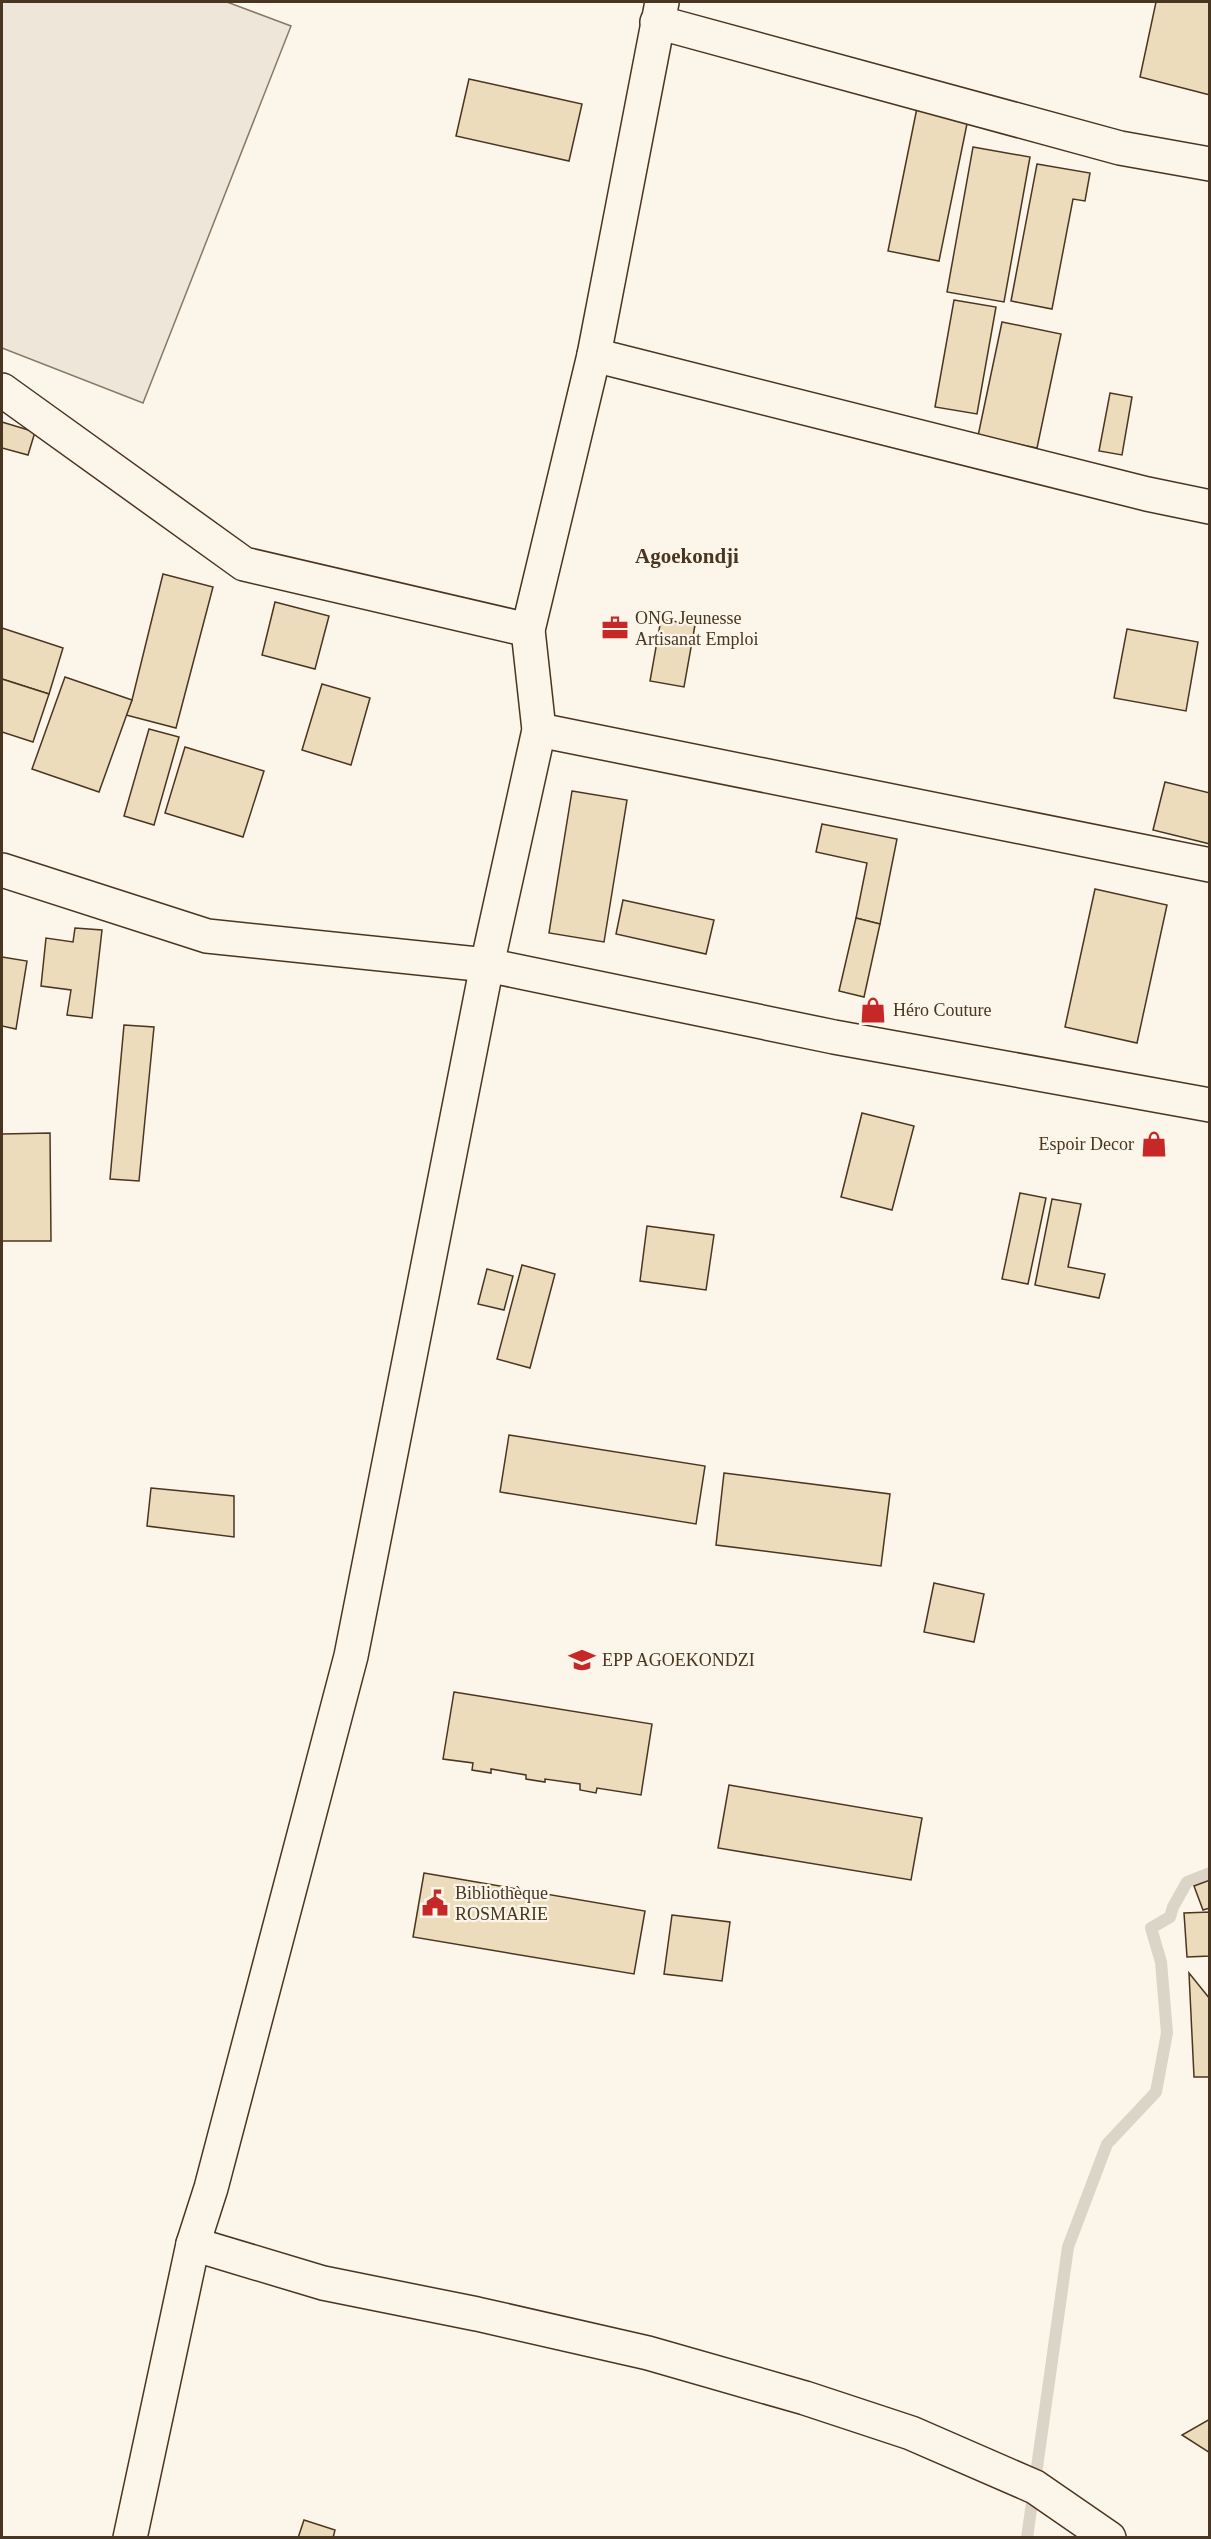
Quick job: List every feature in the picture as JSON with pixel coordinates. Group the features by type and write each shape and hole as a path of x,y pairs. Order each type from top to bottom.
{"street":[{"path":"130,2538 193,2244 211,2188 351,1656 487,965 539,730 528,630 594,355 660,12 1120,148 1209,164"},
{"path":"594,355 1148,494 1209,507"},
{"path":"2,390 244,564 528,630"},
{"path":"539,730 1209,866"},
{"path":"2,870 207,936 487,965 834,1037 1207,1105"},
{"path":"193,2244 323,2283 477,2314 648,2353 805,2398 911,2433 1035,2487 1109,2538"}],"shaded area":[{"path":"2,2 227,2 291,26 143,403 2,348"}],"building":[{"path":"1156,2 1210,2 1210,95 1140,77"},
{"path":"469,79 582,104 569,161 456,136"},
{"path":"918,103 969,114 939,261 888,251"},
{"path":"973,147 1030,157 1004,302 947,292"},
{"path":"1037,164 1090,173 1085,201 1073,199 1052,309 1011,301"},
{"path":"954,300 996,307 977,414 935,407"},
{"path":"1002,322 1061,334 1037,448 978,436"},
{"path":"1110,393 1132,397 1122,455 1099,451"},
{"path":"2,422 35,432 28,455 2,448"},
{"path":"163,574 213,587 176,728 126,715 132,700"},
{"path":"275,602 329,616 315,669 262,655"},
{"path":"661,619 695,625 684,687 650,681"},
{"path":"2,628 63,648 49,694 2,679"},
{"path":"1127,629 1198,642 1186,711 1114,698"},
{"path":"65,677 132,700 99,792 32,769"},
{"path":"2,679 49,694 33,742 2,732"},
{"path":"322,684 370,698 351,765 302,750"},
{"path":"149,729 179,737 154,825 124,816"},
{"path":"185,747 264,771 243,837 165,813"},
{"path":"1165,782 1210,793 1210,844 1153,830"},
{"path":"572,791 627,800 604,942 549,933"},
{"path":"822,824 897,839 880,924 856,918 867,863 816,852"},
{"path":"1095,889 1167,905 1137,1043 1065,1027"},
{"path":"623,900 714,920 706,954 616,934"},
{"path":"856,918 880,924 864,997 839,991"},
{"path":"75,928 102,930 92,1018 67,1015 71,990 41,986 46,938 73,942"},
{"path":"2,957 27,961 16,1029 2,1026"},
{"path":"124,1025 154,1027 139,1181 110,1179"},
{"path":"862,1113 914,1126 892,1210 841,1197"},
{"path":"50,1133 51,1241 2,1241 2,1134"},
{"path":"1020,1193 1046,1198 1028,1284 1002,1279"},
{"path":"1052,1199 1081,1204 1068,1267 1105,1274 1099,1298 1035,1285"},
{"path":"647,1226 714,1235 706,1290 640,1281"},
{"path":"522,1265 555,1274 530,1368 497,1359"},
{"path":"487,1269 513,1276 504,1310 478,1304"},
{"path":"509,1435 705,1466 696,1524 500,1492"},
{"path":"724,1473 890,1494 881,1566 716,1545"},
{"path":"151,1488 234,1496 234,1537 147,1526"},
{"path":"934,1583 984,1594 974,1642 924,1632"},
{"path":"454,1692 652,1724 641,1795 597,1788 596,1793 580,1790 580,1784 526,1779 526,1775 491,1769 491,1773 472,1770 473,1763 443,1759"},
{"path":"729,1785 922,1818 911,1880 718,1848"},
{"path":"424,1873 645,1911 634,1974 413,1937"},
{"path":"1210,1880 1210,1908 1203,1910 1194,1886"},
{"path":"1210,1912 1210,1956 1187,1957 1184,1913"},
{"path":"672,1915 730,1922 722,1981 664,1974"},
{"path":"1189,1973 1210,1999 1210,2077 1194,2077"},
{"path":"1210,2419 1210,2453 1182,2435"},
{"path":"304,2520 335,2530 333,2538 298,2538"}],"waterway":[{"path":"1027,2538 1068,2247 1107,2144 1156,2092 1167,2033 1161,1962 1151,1928 1170,1917 1187,1882 1210,1873"}],"place":[{"name":"ONG Jeunesse Artisanat Emploi","path":"615,628"},
{"name":"Héro Couture","path":"873,1010"},
{"name":"Espoir Decor","path":"1154,1144"},
{"name":"EPP AGOEKONDZI","path":"582,1660"},
{"name":"Bibliothèque ROSMARIE","path":"435,1903"}],"district":[{"name":"Agoekondji","path":"687,556"}]}
